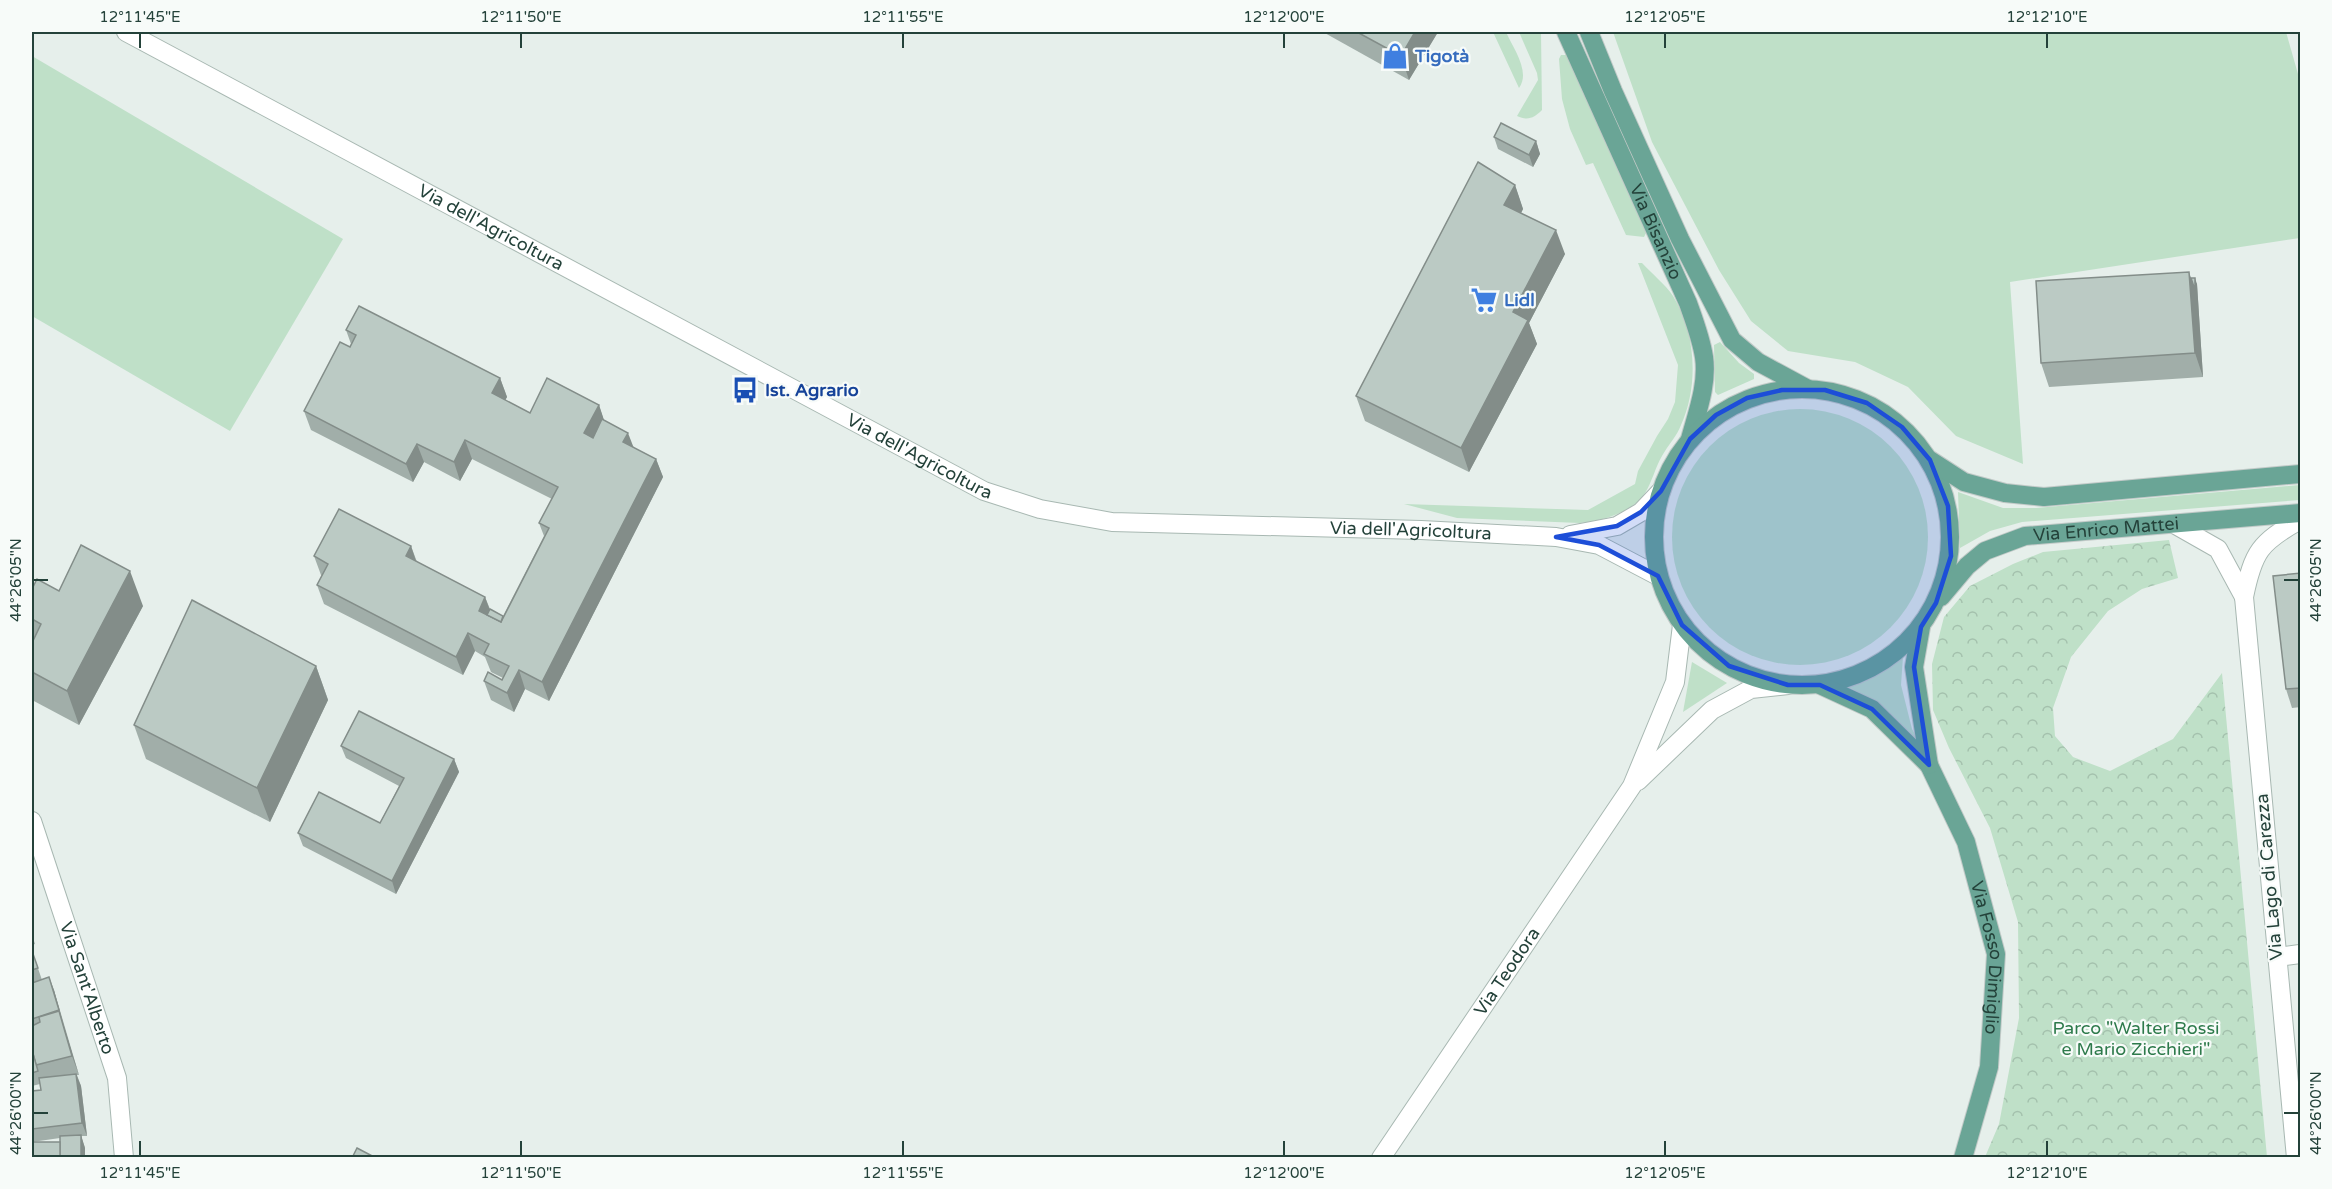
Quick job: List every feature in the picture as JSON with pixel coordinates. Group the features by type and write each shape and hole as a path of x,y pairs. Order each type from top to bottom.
{"main road":[{"name":"Via Bisanzio","path":"1566,32 1688,303 1699,333 1704,359 1702,396 1690,440"},
{"name":"Via Bisanzio","path":"1589,32 1613,91 1695,272 1732,340 1758,362 1809,390"},
{"path":"1930,460 1948,506 1950,556 1936,603 1921,627 1893,655 1858,675 1820,685 1788,685 1757,679 1729,666 1703,648 1682,625 1668,601 1658,576 1653,540 1657,504 1669,469 1690,440 1716,415 1747,399 1782,390 1825,390 1867,403 1902,427 1930,460 1964,482 2006,493 2044,497 2301,474"},
{"name":"Via Enrico Mattei","path":"1936,603 1967,566 1985,551 2025,536 2301,513"},
{"name":"Via Fosso Dimiglio","path":"1921,627 1914,667 1929,765 1966,842 1996,954 1989,1067 1963,1158"},
{"name":"Via Fosso Dimiglio","path":"1820,685 1872,709 1929,765"}],"street":[{"name":"Via dell'Agricoltura","path":"126,32 984,491 1040,509 1112,522 1409,530 1556,537 1599,545 1658,576"},
{"name":"Via dell'Agricoltura","path":"1556,537 1617,526 1641,512 1661,491"},
{"name":"Via Lago di Carezza","path":"2296,1158 2244,597 2250,565 2265,543 2301,520"},
{"name":"Via Lago di Carezza","path":"2174,524 2218,549 2244,597"},
{"name":"Via Teodora","path":"1381,1158 1632,786 1675,682 1682,625"},
{"name":"Via Teodora","path":"1632,786 1712,710 1750,689 1788,685"},
{"name":"Via Sant'Alberto","path":"32,821 117,1078 124,1158"},
{"path":"2277,957 2301,954"}],"highlighted area":[{"path":"1782,390 1825,390 1867,403 1902,427 1930,460 1948,506 1951,556 1936,603 1921,627 1914,667 1929,765 1872,709 1820,685 1788,685 1729,666 1682,625 1658,576 1599,545 1556,537 1617,526 1641,512 1661,491 1690,439 1716,415 1747,398"}],"green space":[{"path":"1493,32 1506,32 1516,53 1523,75 1519,88"},
{"path":"1519,32 1541,32 1542,110 1528,118 1517,116 1538,80"},
{"path":"1613,32 2286,32 2300,81 2300,238 2010,282 2023,464 1956,436 1908,387 1855,362 1788,351 1751,321 1719,270 1652,142"},
{"path":"1561,55 1566,55 1571,65 1646,233 1644,237 1626,235 1593,163 1586,165 1570,129 1562,99 1559,59"},
{"path":"32,56 343,239 230,431 32,316"},
{"path":"1638,263 1642,263 1662,283 1681,310 1692,359 1691,393 1687,410 1679,429 1657,465 1645,493 1639,500 1616,515 1580,523 1457,518 1404,504 1588,510 1635,484 1638,471 1668,419 1675,402 1678,365"},
{"path":"1720,342 1739,363 1754,374 1754,379 1718,395 1715,392 1714,345"},
{"path":"1787,409 1813,409 1837,414 1860,424 1891,446 1907,466 1923,500 1928,537 1923,574 1907,608 1891,628 1871,644 1837,660 1813,665 1787,665 1763,660 1740,650 1709,628 1693,608 1677,574 1672,550 1672,524 1677,500 1687,477 1709,446 1729,430 1763,414"},
{"path":"2300,485 2300,500 2022,522 1990,531 1960,548 1958,492 2003,508 2036,508"},
{"name":"Parco \"Walter Rossi e Mario Zicchieri\"","path":"2169,540 2178,578 2142,589 2108,611 2071,657 2053,708 2055,736 2073,757 2110,771 2173,739 2222,673 2267,1157 1985,1157 1999,1124 2019,1018 2018,922 1990,828 1949,748 1933,710 1932,664 1944,617 1970,586 2043,552"},
{"path":"1903,656 1901,685 1912,729 1919,742 1886,711 1848,687 1866,681"},
{"path":"1692,662 1727,683 1683,712"}],"building":[{"path":"1357,32 1415,32 1401,56"},
{"path":"1501,123 1536,141 1529,155 1494,137"},
{"name":"Lidl","path":"1478,162 1515,185 1504,205 1556,230 1513,312 1528,320 1461,448 1356,396"},
{"path":"2189,272 2195,353 2041,363 2036,281"},
{"path":"2191,278 2195,278 2195,290"},
{"path":"359,306 500,378 492,393 530,413 547,378 599,405 584,433 593,438 602,419 628,433 623,442 656,459 542,682 519,670 507,693 484,681 488,672 502,680 509,666 484,654 489,644 468,633 456,657 317,585 328,564 314,556 339,509 411,546 406,556 485,597 479,611 501,622 549,528 539,523 558,487 465,440 454,462 417,444 406,464 304,411 340,342 350,347 356,335 346,330"},
{"path":"81,545 130,571 67,691 32,672 32,643 41,624 32,619 32,589 37,579 59,591"},
{"path":"2301,573 2301,688 2286,689 2273,576"},
{"path":"192,600 316,666 257,788 134,725"},
{"path":"490,609 503,616 501,622 487,615"},
{"path":"359,711 454,759 392,881 298,833 319,792 380,823 404,778 341,746"},
{"path":"32,951 38,968 32,970"},
{"path":"49,977 59,1010 32,1019 32,983"},
{"path":"59,1011 72,1056 36,1065 32,1050 32,1026 40,1022 39,1017"},
{"path":"32,1050 38,1071 32,1073"},
{"path":"76,1074 82,1123 32,1129 32,1091 41,1090 39,1078"},
{"path":"81,1135 81,1158 60,1158 60,1136"},
{"path":"32,1142 60,1142 60,1158 32,1158"},
{"path":"357,1148 376,1158 352,1158"}],"place":[{"name":"Tigotà","path":"1395,56"},
{"name":"Lidl","path":"1484,300"},
{"name":"Ist. Agrario","path":"745,390"}]}
